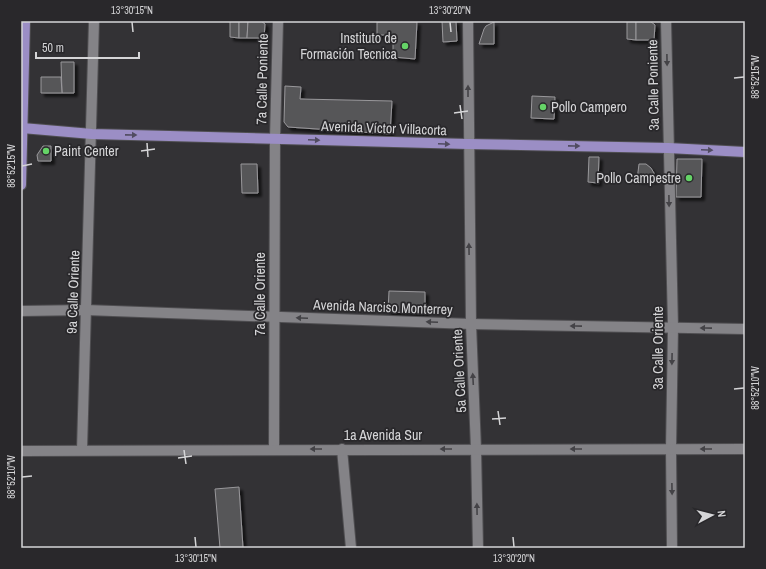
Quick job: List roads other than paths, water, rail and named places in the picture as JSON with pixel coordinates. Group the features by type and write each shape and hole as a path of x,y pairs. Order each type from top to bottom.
{"main road":[{"path":"21,185 22,39 25,21"},
{"name":"Avenida Víctor Villacorta","path":"22,128 92,134 668,148 745,152"}],"street":[{"name":"9a Calle Oriente","path":"82,450 94,21"},
{"name":"7a Calle Poniente","path":"275,138 278,21"},
{"name":"5a Calle Oriente","path":"468,21 468,144 471,324 478,548"},
{"name":"3a Calle Poniente","path":"666,21 668,148"},
{"name":"7a Calle Oriente","path":"274,450 275,138"},
{"name":"3a Calle Oriente","path":"668,148 673,327 671,449 672,548"},
{"name":"Avenida Narciso Monterrey","path":"21,311 86,310 471,324 745,329"},
{"path":"342,449 351,548"},
{"name":"1a Avenida Sur","path":"21,450 745,450"}],"place":[{"name":"Instituto de Formación Tecnica","path":"405,46"},
{"name":"Pollo Campero","path":"543,107"},
{"name":"Paint Center","path":"46,151"},
{"name":"Pollo Campestre","path":"689,178"}]}
